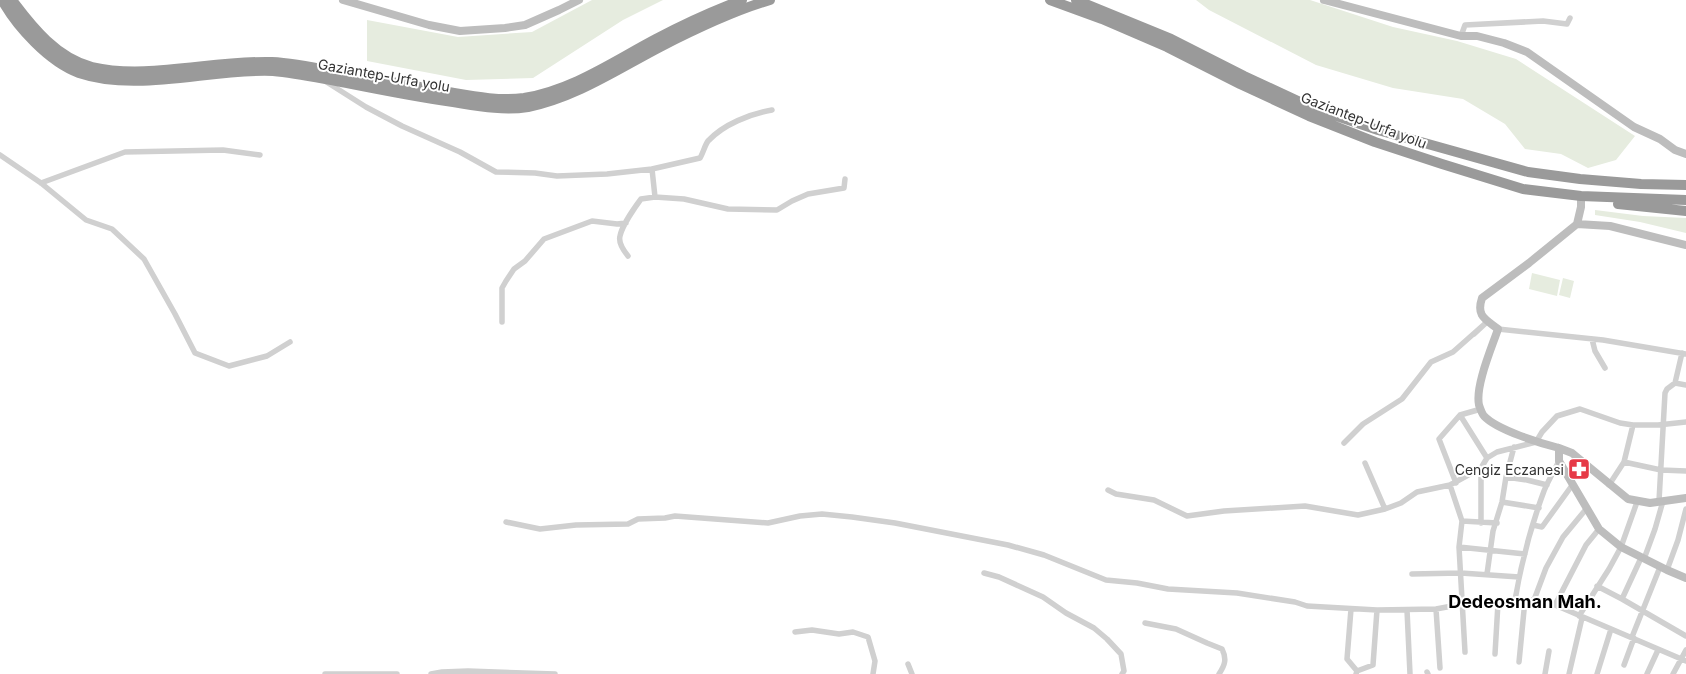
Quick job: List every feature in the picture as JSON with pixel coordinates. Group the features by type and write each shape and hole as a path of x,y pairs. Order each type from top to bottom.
{"highway":[{"name":"Gaziantep-Urfa yolu","path":"2,0 22,28 51,57 77,72 90,76 130,80 247,71 273,71 320,78 414,96 508,109 526,107 576,92 693,30 770,0"},
{"name":"Gaziantep-Urfa yolu","path":"12,0 29,22 57,49 80,63 92,67 130,71 247,62 274,62 299,65 432,90 487,98 508,99 524,98 546,93 573,83 689,22 742,0"},
{"name":"Gaziantep-Urfa yolu","path":"1050,0 1102,19 1167,47 1240,84 1309,116 1374,142 1523,189 1581,196 1686,200"},
{"name":"Gaziantep-Urfa yolu","path":"1076,0 1171,39 1244,76 1313,108 1378,130 1528,172 1588,180 1641,184 1686,185"},
{"path":"1581,196 1614,204 1686,211"}],"street":[{"path":"343,0 429,25 460,31 505,28 525,24 579,0"},
{"path":"1324,0 1461,36 1477,36 1527,52 1634,127 1660,139 1674,150 1686,154"},
{"path":"1461,36 1465,25 1543,22 1567,24 1570,18"},
{"path":"320,78 372,110 460,152 496,172 535,173 557,176 607,174 682,164 700,158 708,142 728,126 755,113 772,110"},
{"path":"41,183 125,152 223,150 260,155"},
{"path":"0,155 41,183 86,220 112,228 144,259 195,353 229,366 267,356 290,342"},
{"path":"652,169 654,197"},
{"path":"628,256 622,248 619,237 641,199 654,197 684,199 728,209 777,210 808,194 844,188 845,179"},
{"path":"1581,196 1581,207 1577,224 1529,263 1482,298 1479,307 1482,317 1498,329 1592,339 1684,353 1675,383 1665,393 1661,501 1655,529 1643,558 1622,599"},
{"path":"502,322 502,288 514,269 525,261 544,239 570,231 592,221 617,224 626,223"},
{"path":"1577,224 1610,226 1686,245"},
{"path":"1474,334 1488,321"},
{"path":"1344,443 1363,424 1402,399 1431,362 1453,352 1488,321"},
{"path":"1498,329 1483,373 1479,398 1479,404 1483,415 1493,423 1536,442 1572,453 1609,485 1628,499 1637,502 1650,503 1686,498"},
{"path":"1592,339 1595,351 1605,368"},
{"path":"1675,383 1686,385"},
{"path":"1465,652 1459,547 1462,521 1453,484 1439,439 1460,415 1481,409"},
{"path":"1108,490 1116,494 1154,500 1187,516 1224,511 1305,506 1358,515 1384,510 1401,503 1417,492 1453,484 1481,468 1487,458 1497,452 1536,442 1542,432 1557,416 1580,410 1620,423 1632,425 1658,425 1686,422"},
{"path":"1460,415 1487,458"},
{"path":"1609,485 1624,462 1632,425"},
{"path":"1487,574 1493,531 1497,523 1506,477 1514,447"},
{"path":"1559,448 1560,461 1599,529 1621,548 1686,578"},
{"path":"1515,600 1519,577 1533,524 1547,485 1560,461"},
{"path":"1624,462 1661,470 1686,471"},
{"path":"1365,463 1384,510"},
{"path":"1481,468 1481,523"},
{"path":"1506,477 1547,485"},
{"path":"1533,524 1542,527 1573,484"},
{"path":"1502,502 1539,508"},
{"path":"1569,674 1581,617 1597,586 1621,548 1637,502"},
{"path":"1534,600 1546,568 1563,537 1587,508"},
{"path":"1624,665 1642,610 1678,540 1686,510"},
{"path":"506,522 540,529 576,525 628,524 638,519 675,516 768,523 800,516 822,514 852,517 895,523 1008,545 1044,555 1106,580 1137,583 1168,589 1237,593 1295,602 1307,606 1351,609 1407,610 1436,609 1463,604 1534,600 1555,605 1684,660"},
{"path":"1462,521 1497,523"},
{"path":"1555,605 1586,545 1599,529"},
{"path":"1459,547 1526,554"},
{"path":"984,573 999,577 1043,597 1066,613 1094,628 1121,654 1124,671 1122,674"},
{"path":"1412,574 1461,573 1519,577"},
{"path":"1597,586 1686,636"},
{"path":"1519,662 1524,600"},
{"path":"1495,654 1498,603"},
{"path":"1351,609 1347,659 1356,673 1373,664 1377,610"},
{"path":"1436,609 1440,668"},
{"path":"1407,610 1410,674"},
{"path":"1145,623 1176,629 1222,649 1226,662 1219,674"},
{"path":"1597,674 1611,628"},
{"path":"796,632 812,630 839,634 853,632 868,637 875,661 873,674"},
{"path":"1647,674 1658,650"},
{"path":"1673,674 1684,660 1686,650"},
{"path":"1545,674 1548,651"},
{"path":"908,664 912,674"},
{"path":"431,674 468,671 555,674"},
{"path":"325,674 398,674"}],"shaded area":[{"path":"592,0 663,0 623,20 533,78 466,80 367,61 367,20 458,37 532,32"},
{"path":"1196,0 1310,0 1393,27 1457,41 1516,59 1635,136 1616,160 1588,168 1561,154 1525,149 1505,124 1463,99 1393,88 1316,65 1209,10"},
{"path":"1595,210 1643,216 1686,218 1686,233 1640,222 1595,215"},
{"path":"1532,273 1560,280 1557,296 1529,289"},
{"path":"1563,278 1574,281 1570,298 1559,295"}],"place":[{"name":"Cengiz Eczanesi","path":"1579,469"}],"district":[{"name":"Dedeosman Mah.","path":"1525,601"}]}
